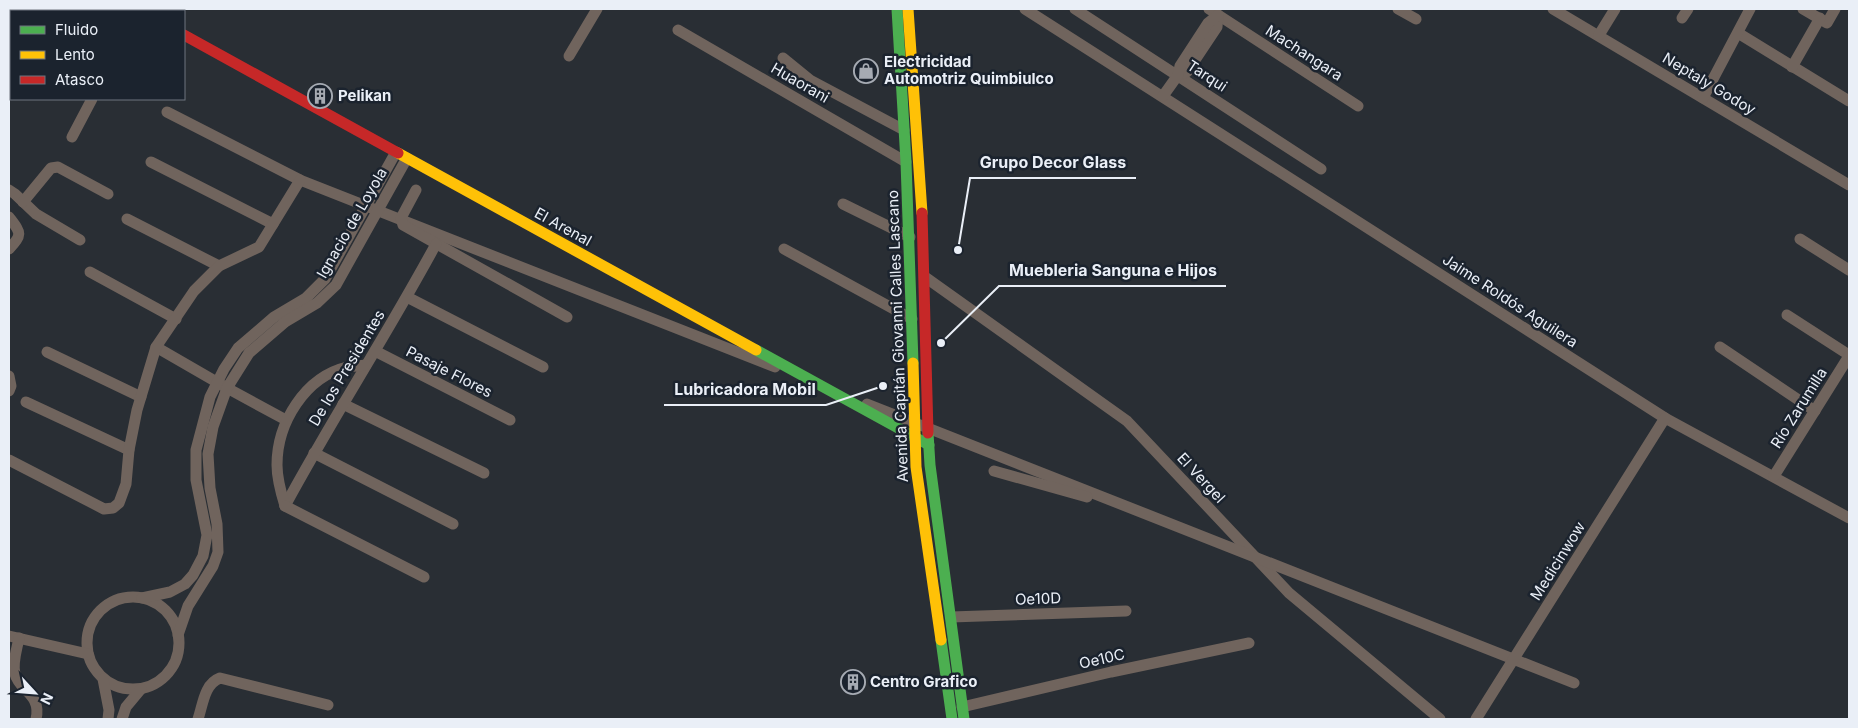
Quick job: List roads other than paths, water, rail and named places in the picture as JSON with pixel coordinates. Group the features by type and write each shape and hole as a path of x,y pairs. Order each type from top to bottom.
{"main road":[{"path":"137,9 141,10"},
{"name":"Avenida Capitán Giovanni Calles Lascano","path":"896,9 910,237 916,467 952,719"},
{"name":"Avenida Capitán Giovanni Calles Lascano","path":"908,9 920,164 925,277 926,410 930,465 964,719"},
{"name":"El Arenal","path":"185,36 929,445"}],"street":[{"path":"569,56 597,9"},
{"name":"Jaime Roldós Aguilera","path":"1025,9 1665,418 1849,518"},
{"name":"Tarqui","path":"1075,9 1321,169"},
{"path":"1398,9 1416,19"},
{"name":"Neptaly Godoy","path":"1553,9 1849,185"},
{"path":"1599,35 1615,9"},
{"path":"1703,98 1750,9"},
{"path":"1803,9 1824,20"},
{"path":"1792,67 1824,20 1835,9"},
{"path":"1163,96 1178,75 1180,66 1214,12"},
{"name":"Machangara","path":"1214,12 1358,106"},
{"name":"Huaorani","path":"678,30 906,162"},
{"path":"1738,33 1849,101"},
{"path":"782,58 810,80 904,130"},
{"path":"72,136 91,100"},
{"path":"167,112 300,180 1574,683"},
{"name":"Ignacio de Loyola","path":"142,598 170,592 185,584 199,566 205,550 207,535 197,488 196,450 207,406 249,353 282,318 317,303 336,285 401,155"},
{"path":"151,162 273,224"},
{"path":"23,202 51,168 58,167 108,194"},
{"path":"9,460 104,509 112,508 119,502 126,484 140,397 156,347 194,291 219,266 258,246 300,180"},
{"path":"9,190 36,214 80,240"},
{"path":"416,190 401,218 403,225 567,317"},
{"path":"843,204 910,237"},
{"path":"9,217 19,230 19,235 18,240 9,249"},
{"path":"127,219 219,266"},
{"path":"1800,239 1849,270"},
{"name":"De los Presidentes","path":"285,506 436,244"},
{"path":"784,249 912,319"},
{"path":"90,272 176,319"},
{"name":"El Vergel","path":"925,277 1127,421 1289,593 1440,719"},
{"path":"407,297 543,368"},
{"path":"1787,315 1849,356"},
{"path":"156,347 286,420"},
{"path":"1720,347 1815,411"},
{"name":"Pasaje Flores","path":"375,351 510,420"},
{"path":"47,352 140,397"},
{"name":"Río Zarumilla","path":"1774,476 1849,356"},
{"path":"366,365 347,367 328,375 312,386 298,402 286,420 280,438 277,464 279,486 285,506 424,577"},
{"path":"9,376 11,386 9,391"},
{"name":"Ignacio de Loyola","path":"178,636 188,606 213,566 218,552 217,524 210,488 208,454 222,385"},
{"path":"26,402 130,450"},
{"path":"343,404 484,473"},
{"name":"Medicinwow","path":"1476,719 1665,418"},
{"path":"314,453 453,524"},
{"path":"994,471 1238,539"},
{"path":"197,488 210,488"},
{"path":"127,597 142,598 161,606 174,622 178,636 178,650 174,664 166,675 154,684 141,688 126,689 104,679 94,668 88,654 87,639 91,624 100,611 112,602 127,597"},
{"name":"Oe10D","path":"951,617 1126,611"},
{"path":"36,719 38,712 33,697 15,677 14,637 88,654"},
{"name":"Oe10C","path":"962,707 1111,672 1249,644"},
{"path":"198,719 208,686 214,680 220,678 328,705"},
{"path":"104,679 109,710 108,719"},
{"path":"122,719 126,707 141,688"}],"place":[{"name":"Electricidad Automotriz Quimbiulco","path":"866,71"},
{"name":"Pelikan","path":"320,96"},
{"name":"Grupo Decor Glass","path":"958,250"},
{"name":"Muebleria Sanguna e Hijos","path":"941,343"},
{"name":"Lubricadora Mobil","path":"883,386"},
{"name":"Centro Grafico","path":"853,682"}]}
